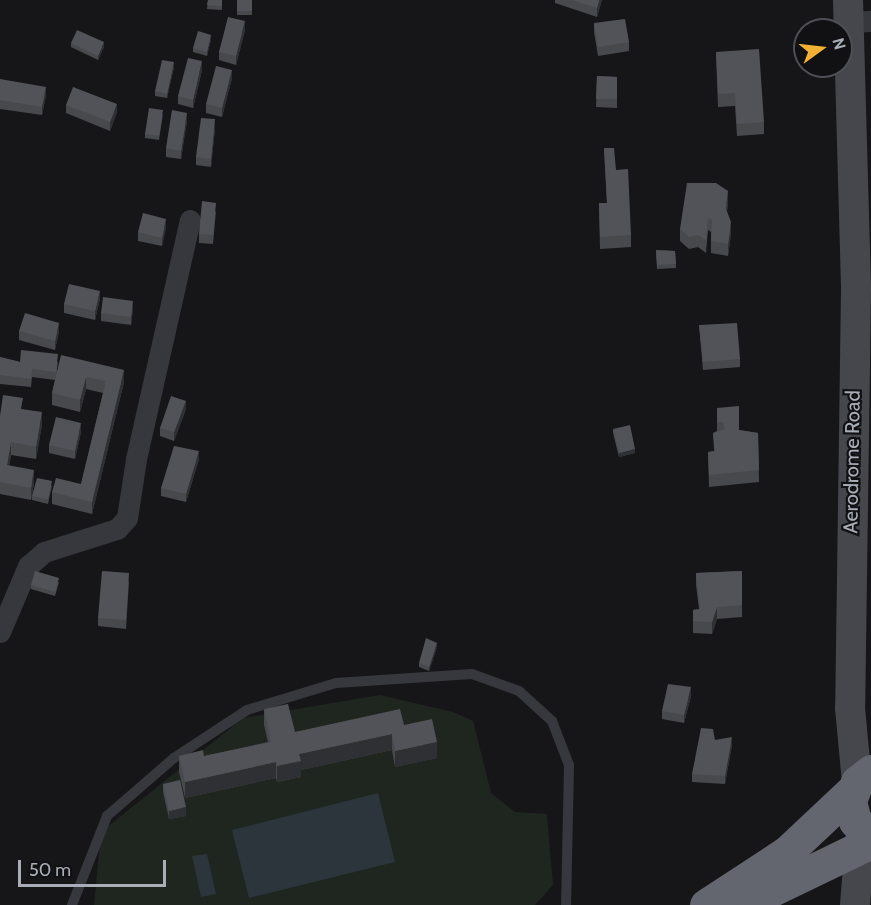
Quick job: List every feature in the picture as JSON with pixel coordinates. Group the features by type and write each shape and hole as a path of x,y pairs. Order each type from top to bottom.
{"highway":[{"path":"742,905 866,839 851,811 860,781"},
{"path":"706,905 787,852 860,781"}],"street":[{"name":"Aerodrome Road","path":"856,14 864,288 850,565 850,708 860,781"},
{"path":"0,632 28,566 44,552 117,529 128,518 136,459 190,220"},
{"name":"Aerodrome Road","path":"850,565 871,685"},
{"path":"855,905 866,839"}],"lane":[{"path":"72,905 107,816 174,758 246,710 336,683 472,674 519,691 552,721 568,765 566,905"}],"shaded area":[{"path":"380,695 453,712 473,721 491,793 515,812 547,814 553,885 535,905 94,905 101,832 243,718"},
{"path":"378,793 395,862 249,898 232,830"},
{"path":"207,854 216,894 201,897 192,856"}],"building":[{"path":"208,0 222,0 222,6 207,5"},
{"path":"237,0 252,0 252,11 237,11"},
{"path":"572,0 599,0 597,8"},
{"path":"228,17 245,21 236,56 219,52"},
{"path":"625,19 629,42 598,47 594,23"},
{"path":"77,30 104,42 98,56 71,43"},
{"path":"198,31 211,35 207,52 193,48"},
{"path":"759,49 764,122 737,124 735,93 718,94 716,52"},
{"path":"188,58 202,61 193,100 178,96"},
{"path":"162,60 174,62 167,94 155,91"},
{"path":"216,66 232,70 222,108 206,104"},
{"path":"597,76 617,77 617,99 596,99"},
{"path":"0,79 46,87 42,107 0,100"},
{"path":"73,87 117,104 110,122 66,105"},
{"path":"149,108 163,110 159,136 145,134"},
{"path":"172,110 187,113 181,151 166,148"},
{"path":"201,118 215,119 211,159 196,157"},
{"path":"604,148 614,148 616,170 628,169 631,235 600,237 599,203 607,203"},
{"path":"687,183 716,183 728,191 726,209 731,222 728,244 711,241 712,220 708,218 706,240 698,235 689,237 680,229"},
{"path":"202,201 216,203 213,235 199,234"},
{"path":"143,213 166,219 162,238 138,232"},
{"path":"656,250 675,251 676,264 657,265"},
{"path":"69,284 100,291 95,311 64,304"},
{"path":"103,297 133,301 131,317 101,313"},
{"path":"25,313 59,323 55,341 19,331"},
{"path":"737,323 740,359 703,362 699,325"},
{"path":"21,350 58,354 56,372 32,369 31,379 0,375 0,357 20,362"},
{"path":"61,355 124,370 92,502 52,492 56,478 81,484 106,381 86,377 80,400 52,393"},
{"path":"3,395 23,398 21,409 42,412 36,447 11,442 7,465 34,470 31,488 0,482 0,416"},
{"path":"171,396 186,401 174,432 160,428"},
{"path":"739,406 739,430 758,433 759,470 709,475 708,452 715,451 713,433 725,429 723,422 717,422 717,408"},
{"path":"56,417 81,423 75,451 49,445"},
{"path":"630,425 635,449 619,453 613,429"},
{"path":"174,446 199,451 186,494 161,488"},
{"path":"37,478 52,481 48,499 32,496"},
{"path":"35,571 59,578 55,592 31,585"},
{"path":"102,571 129,573 126,620 98,618"},
{"path":"742,571 742,605 717,607 712,622 693,621 693,610 700,609 696,573"},
{"path":"426,638 437,643 429,667 419,663"},
{"path":"668,684 691,687 684,715 662,711"},
{"path":"288,704 295,732 400,709 404,725 432,719 437,742 395,751 392,734 299,754 301,761 277,766 276,762 185,782 179,756 203,750 204,756 271,742 264,709"},
{"path":"701,728 713,729 715,740 732,737 725,776 692,774"},
{"path":"180,780 186,807 169,811 163,784"}]}
